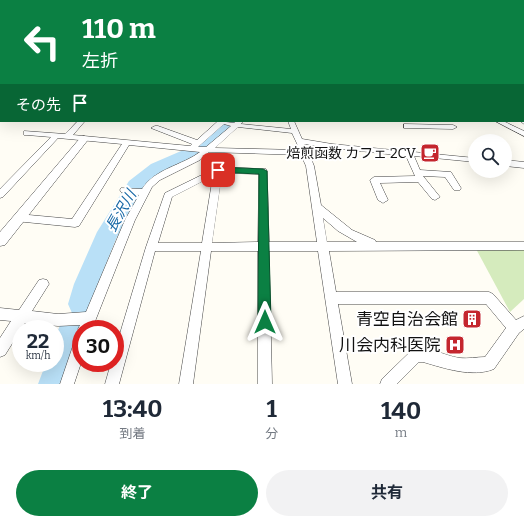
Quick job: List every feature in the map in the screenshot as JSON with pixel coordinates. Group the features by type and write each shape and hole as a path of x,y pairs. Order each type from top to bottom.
{"street":[{"path":"39,0 59,0"},
{"path":"68,136 81,122"},
{"path":"192,148 221,122"},
{"path":"291,122 310,166 345,384"},
{"path":"500,122 524,134"},
{"path":"89,320 130,220 144,192 156,178 197,158 238,123 295,130"},
{"path":"407,126 423,124 453,127"},
{"path":"155,128 198,143"},
{"path":"27,133 208,150 305,153 332,156"},
{"path":"0,195 57,135"},
{"path":"0,241 84,139"},
{"path":"300,141 332,146 468,159"},
{"path":"18,218 75,223 127,142"},
{"path":"409,154 418,176 435,197"},
{"path":"512,164 524,165"},
{"path":"186,384 218,170"},
{"path":"112,384 151,247 168,195 218,170 263,171 265,384"},
{"path":"383,200 374,180 448,174 457,188"},
{"path":"124,190 144,192"},
{"path":"317,207 357,239 382,246"},
{"path":"151,247 524,246"},
{"path":"0,350 21,315 43,284"},
{"path":"332,298 489,298 519,325 489,364 460,366 423,355 416,356 387,384"},
{"path":"0,314 21,315 72,322"},
{"path":"67,384 72,369"}],"green space":[{"path":"475,247 524,248 524,299 510,312"}],"waterway":[{"name":"長沢川","path":"203,145 231,122"},
{"name":"長沢川","path":"81,304 86,284 105,238 136,185 157,168 197,149"},
{"name":"長沢川","path":"53,384 72,330"}],"place":[{"name":"焙煎函数 カフェ 2CV","path":"430,153"},
{"name":"青空自治会館","path":"472,319"},
{"name":"川会内科医院","path":"455,345"}],"route":[{"path":"218,170 263,171 265,322"}]}
